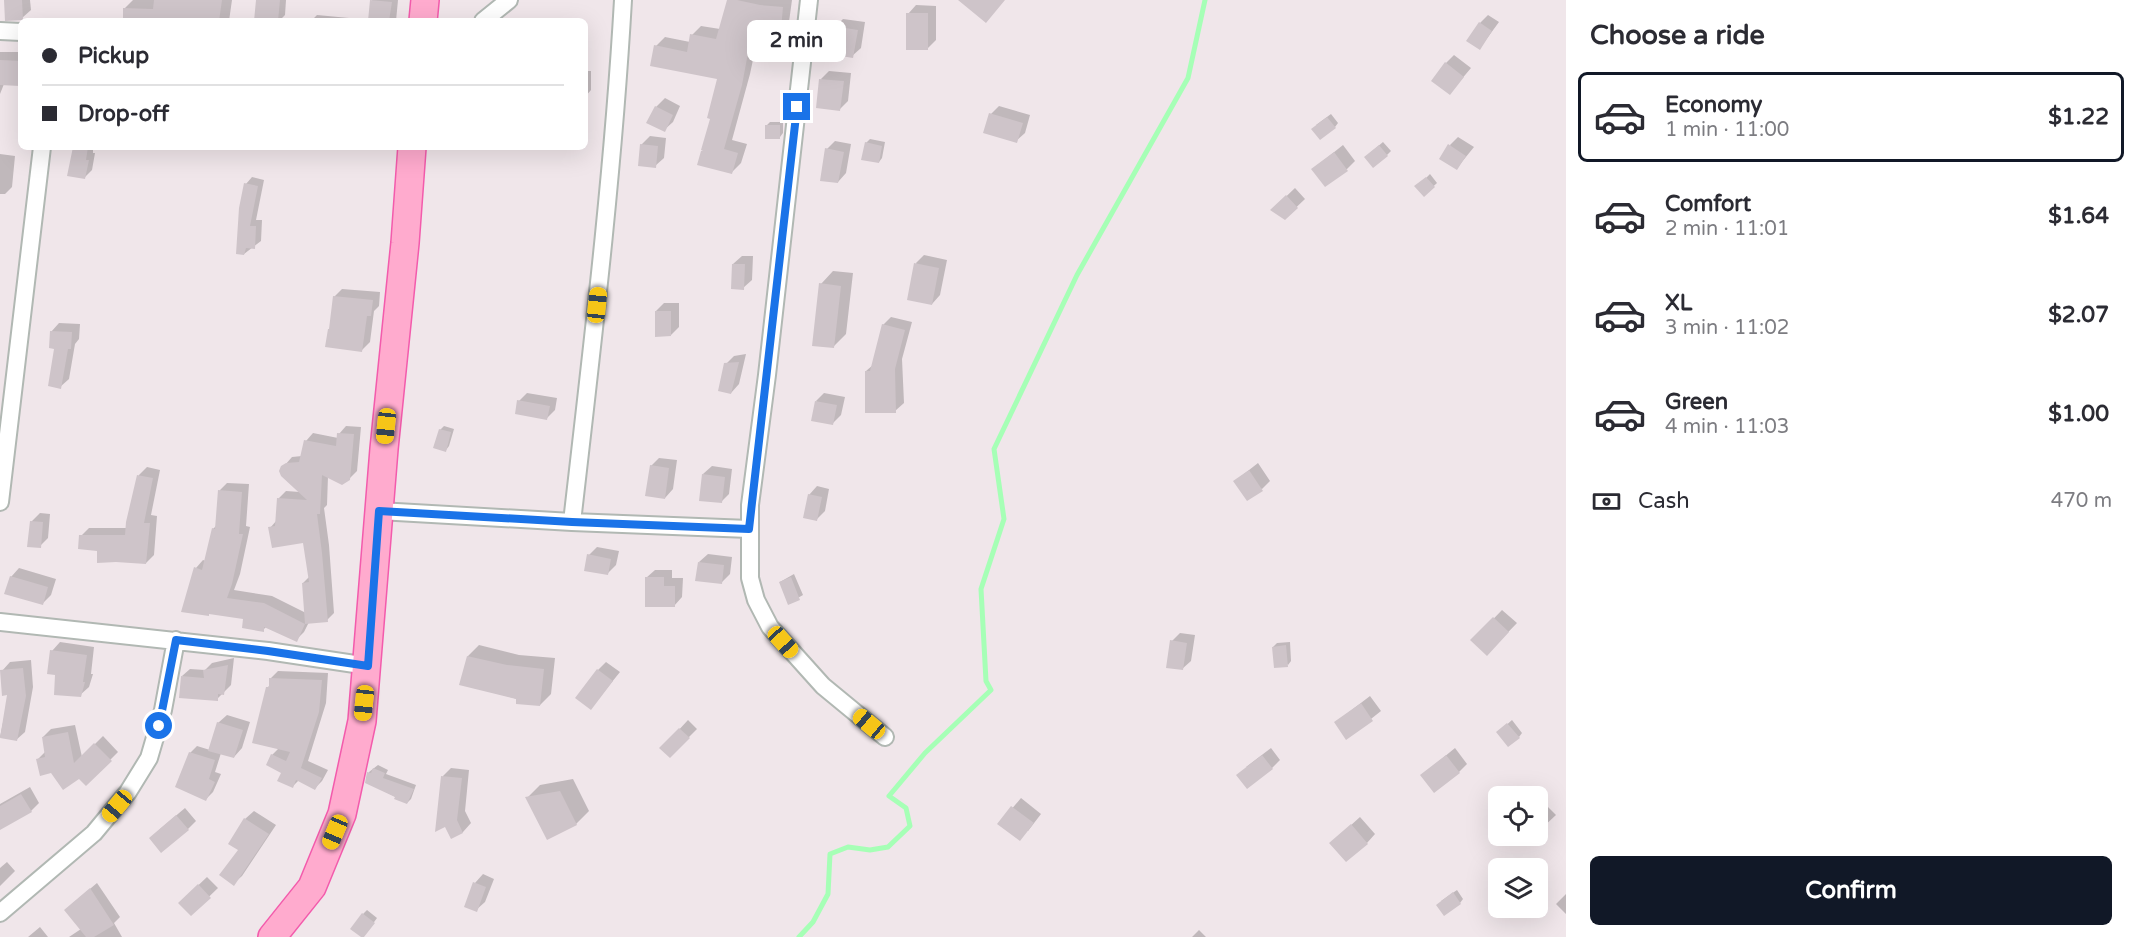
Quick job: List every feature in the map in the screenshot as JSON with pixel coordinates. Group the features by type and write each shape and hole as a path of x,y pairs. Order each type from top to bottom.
{"main road":[{"path":"423,18 425,0"},
{"path":"272,937 312,887 342,814 362,721 412,150"}],"street":[{"path":"487,18 509,0"},
{"path":"572,522 602,249 623,0"},
{"path":"809,0 749,529 750,578 756,600 770,627 823,686 885,737"},
{"path":"0,31 18,32"},
{"path":"0,502 42,150"},
{"path":"379,511 749,529"},
{"path":"0,622 268,651 368,666"},
{"path":"0,914 94,833 128,792 149,758 163,710 176,640"}],"building":[{"path":"4,0 22,0 23,18 5,21"},
{"path":"154,0 222,0 219,18 123,18 123,8 153,9"},
{"path":"256,0 280,0 278,18 254,18"},
{"path":"370,0 392,2 389,18 368,18"},
{"path":"727,0 783,7 780,40 751,37 742,85 724,149 738,153 732,174 697,165 701,151 703,151 701,150 710,119 707,118 717,79 650,66 654,45 687,52 690,34 716,39"},
{"path":"958,0 1005,0 986,23"},
{"path":"906,13 928,13 928,50 906,50"},
{"path":"1479,22 1492,31 1480,50 1466,41"},
{"path":"833,26 858,30 853,58 829,54"},
{"path":"0,60 18,61 18,86 0,85"},
{"path":"1445,62 1464,77 1450,95 1431,81"},
{"path":"819,79 844,81 840,111 816,108"},
{"path":"655,106 673,115 665,132 646,123"},
{"path":"989,113 1023,123 1017,143 983,133"},
{"path":"1327,117 1336,128 1320,140 1311,129"},
{"path":"765,125 780,125 780,139 765,139"},
{"path":"865,142 882,146 879,163 861,160"},
{"path":"640,144 658,146 656,168 638,166"},
{"path":"1448,144 1466,156 1457,170 1439,159"},
{"path":"1379,145 1388,156 1373,168 1364,157"},
{"path":"825,148 844,152 838,183 820,181"},
{"path":"72,150 88,150 86,160 89,160 85,179 67,176"},
{"path":"1334,152 1348,171 1325,187 1311,169"},
{"path":"1426,177 1435,187 1424,197 1414,186"},
{"path":"244,183 258,186 250,226 256,226 255,249 246,248 244,255 236,254 239,208"},
{"path":"1286,195 1298,208 1285,220 1270,210"},
{"path":"914,263 939,268 932,305 907,300"},
{"path":"732,264 745,264 744,290 731,289"},
{"path":"819,283 841,286 834,348 812,346"},
{"path":"333,296 373,300 371,316 367,316 362,352 325,347"},
{"path":"655,311 671,311 671,336 655,337"},
{"path":"882,324 905,330 895,369 896,413 865,413 865,371 870,371"},
{"path":"50,331 72,332 71,349 68,349 61,389 48,386 54,349 49,348"},
{"path":"739,362 731,394 718,391 724,363"},
{"path":"517,400 550,406 547,420 515,414"},
{"path":"815,401 837,405 833,425 811,421"},
{"path":"439,429 451,432 446,452 433,448"},
{"path":"337,433 354,434 350,480 342,485 322,475 320,514 317,514 328,622 305,624 302,583 309,582 303,543 272,548 268,527 275,526 277,498 307,500 281,476 279,471 281,466 286,463 299,462 304,440 336,446"},
{"path":"650,465 669,468 665,499 645,496"},
{"path":"1249,470 1263,491 1247,501 1233,481"},
{"path":"702,474 725,477 722,503 699,501"},
{"path":"137,475 153,478 144,523 150,523 146,564 97,563 97,551 78,549 79,535 125,535"},
{"path":"218,490 242,492 239,534 243,534 227,598 264,603 305,624 297,642 264,627 264,632 242,628 243,619 181,612 194,567 202,570 212,528 215,529"},
{"path":"808,494 822,497 817,521 803,518"},
{"path":"30,521 43,522 41,548 27,547"},
{"path":"587,554 611,559 608,575 584,571"},
{"path":"698,562 724,565 722,584 695,581"},
{"path":"10,576 48,587 43,605 4,594"},
{"path":"645,577 664,577 664,586 675,586 675,607 645,607"},
{"path":"791,577 800,600 788,605 779,582"},
{"path":"1493,617 1509,632 1487,656 1470,640"},
{"path":"1170,640 1187,643 1183,670 1166,668"},
{"path":"1286,645 1288,667 1274,668 1272,647"},
{"path":"50,650 87,655 83,682 85,682 81,697 54,695 55,675 47,674"},
{"path":"467,656 507,665 544,669 540,706 516,704 516,699 459,685"},
{"path":"228,665 224,695 218,694 218,701 179,698 181,676 204,678 203,670"},
{"path":"23,668 26,696 17,741 0,738 7,695 2,696 0,670"},
{"path":"597,669 613,681 591,710 575,698"},
{"path":"269,678 322,680 319,712 301,768 322,778 315,790 296,780 293,788 277,781 281,773 266,765 271,754 286,761 290,752 252,743 266,687 269,687"},
{"path":"1361,703 1373,721 1346,740 1334,722"},
{"path":"217,722 243,730 234,758 208,751"},
{"path":"1507,723 1520,738 1508,747 1496,732"},
{"path":"679,728 690,738 670,758 659,748"},
{"path":"68,732 74,763 94,743 112,761 86,786 79,779 63,790 51,773 40,776 36,759 45,757 42,737"},
{"path":"189,752 215,760 209,779 215,782 206,801 175,787"},
{"path":"1262,755 1273,769 1247,789 1236,775"},
{"path":"1446,755 1460,773 1434,793 1420,775"},
{"path":"373,768 385,773 383,778 414,789 407,804 365,783 367,772 371,773"},
{"path":"441,776 462,778 457,820 463,833 451,839 445,827 435,832"},
{"path":"560,791 577,825 547,840 525,797"},
{"path":"21,794 32,812 0,830 0,806"},
{"path":"1011,806 1034,823 1020,841 997,824"},
{"path":"176,815 189,830 161,853 149,838"},
{"path":"244,818 269,834 234,886 219,875 238,850 228,844"},
{"path":"1351,824 1368,844 1346,862 1329,843"},
{"path":"473,882 486,887 477,912 464,907"},
{"path":"198,884 211,898 191,916 178,903"},
{"path":"90,888 114,925 94,937 86,937 64,910"},
{"path":"1453,892 1461,904 1444,916 1436,905"},
{"path":"362,913 375,923 364,937 350,929"}],"waterway":[{"path":"799,937 813,922 828,894 830,854 848,847 870,850 888,847 910,826 906,808 889,796 925,753 991,690 986,681 981,589 1004,519 994,449 1077,275 1188,78 1205,0"}],"route":[{"path":"159,726 176,640 368,666 379,511 749,529 797,107"}]}
